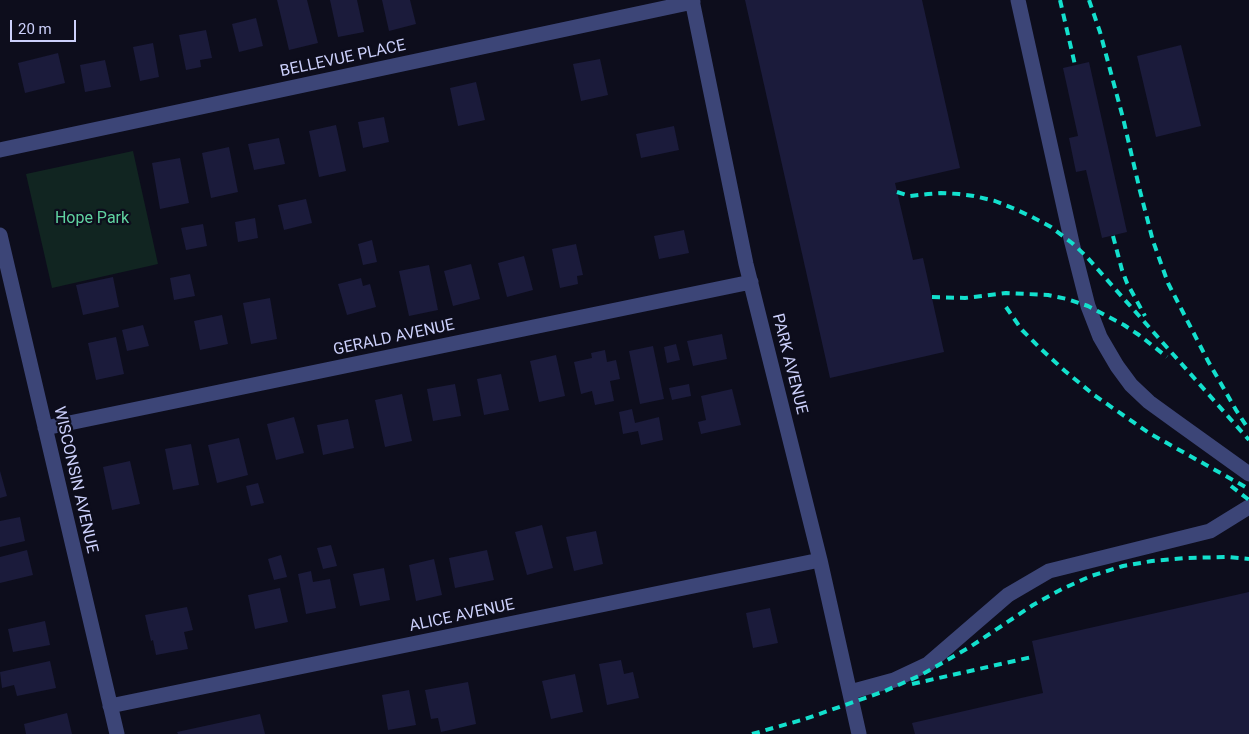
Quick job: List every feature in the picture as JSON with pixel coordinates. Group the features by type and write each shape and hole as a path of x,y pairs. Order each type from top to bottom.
{"street":[{"path":"1018,0 1072,243 1088,306 1100,337 1116,366 1149,402 1249,474"},
{"name":"BELLEVUE PLACE","path":"0,150 693,1"},
{"name":"PARK AVENUE","path":"693,1 750,282 820,560 860,734"},
{"name":"WISCONSIN AVENUE","path":"0,235 117,734"},
{"name":"GERALD AVENUE","path":"45,428 750,282"},
{"path":"850,692 894,680 928,664 1008,595 1049,571 1210,531 1249,507"},
{"name":"ALICE AVENUE","path":"110,706 820,560"}],"green space":[{"name":"Hope Park","path":"133,151 158,264 52,288 26,174"}],"building":[{"path":"277,0 307,0 318,43 289,50"},
{"path":"330,0 357,0 364,32 338,37"},
{"path":"382,0 410,0 416,24 389,31"},
{"path":"745,0 922,0 960,168 895,183 913,260 923,258 944,352 830,378"},
{"path":"256,18 263,46 239,52 232,24"},
{"path":"206,30 212,58 200,60 201,67 186,70 179,35"},
{"path":"153,43 159,77 140,81 133,47"},
{"path":"1181,45 1201,126 1156,137 1137,56"},
{"path":"58,53 65,83 25,93 18,63"},
{"path":"600,59 608,95 581,101 573,64"},
{"path":"105,60 111,87 85,92 80,65"},
{"path":"1089,62 1127,232 1102,238 1086,170 1076,172 1069,138 1078,136 1063,68"},
{"path":"476,82 485,120 458,126 450,88"},
{"path":"384,117 389,142 363,148 358,122"},
{"path":"336,125 346,171 319,177 309,131"},
{"path":"674,126 679,150 641,158 636,134"},
{"path":"279,138 285,164 254,170 248,144"},
{"path":"229,147 238,192 211,198 202,153"},
{"path":"180,158 189,203 160,209 152,163"},
{"path":"306,199 312,223 284,230 278,205"},
{"path":"255,218 258,238 238,242 235,222"},
{"path":"203,224 207,246 186,250 181,228"},
{"path":"684,230 689,253 659,259 654,236"},
{"path":"372,240 377,262 363,265 358,244"},
{"path":"576,244 583,275 577,276 578,284 560,288 552,249"},
{"path":"524,256 533,290 507,297 498,263"},
{"path":"471,264 480,299 453,306 444,271"},
{"path":"429,265 438,310 409,316 399,271"},
{"path":"190,274 195,296 174,300 170,278"},
{"path":"113,277 119,307 83,315 76,285"},
{"path":"361,278 363,286 370,284 376,307 347,315 338,284"},
{"path":"270,298 277,339 251,344 243,303"},
{"path":"222,315 228,344 200,350 194,321"},
{"path":"143,325 149,346 127,351 122,330"},
{"path":"722,334 727,359 693,366 687,341"},
{"path":"116,337 124,374 96,380 88,343"},
{"path":"676,344 680,360 667,363 664,347"},
{"path":"653,346 664,399 640,404 629,351"},
{"path":"605,350 607,362 616,360 620,379 610,381 614,401 595,405 592,391 581,394 574,362 592,358 591,353"},
{"path":"556,355 565,396 539,402 530,361"},
{"path":"501,374 509,410 484,415 477,379"},
{"path":"455,384 461,416 433,421 427,389"},
{"path":"689,384 691,396 672,400 669,388"},
{"path":"732,389 741,425 701,434 698,422 706,420 701,396"},
{"path":"402,394 412,441 385,447 375,400"},
{"path":"632,409 635,423 659,417 663,440 641,445 638,431 623,434 619,412"},
{"path":"294,417 304,453 276,460 267,424"},
{"path":"348,419 354,448 323,455 317,425"},
{"path":"239,438 248,475 217,483 208,445"},
{"path":"191,444 199,485 173,490 165,449"},
{"path":"130,461 140,504 112,510 103,467"},
{"path":"0,471 7,496 0,498"},
{"path":"258,483 264,503 251,506 246,486"},
{"path":"20,517 25,541 0,547 0,521"},
{"path":"542,525 553,568 527,575 515,532"},
{"path":"596,531 603,564 574,571 566,537"},
{"path":"331,545 337,566 323,569 317,548"},
{"path":"27,550 33,575 0,583 0,557"},
{"path":"487,550 494,580 455,588 449,558"},
{"path":"281,555 287,577 274,580 268,559"},
{"path":"434,559 442,595 416,601 409,565"},
{"path":"384,568 390,600 360,606 353,574"},
{"path":"311,571 313,582 330,579 336,608 306,614 298,574"},
{"path":"280,588 288,622 255,629 248,595"},
{"path":"1249,592 1249,734 915,734 912,723 1043,693 1032,641"},
{"path":"187,607 193,630 184,632 188,649 156,655 145,615"},
{"path":"770,608 778,643 753,648 746,613"},
{"path":"45,621 50,645 13,652 8,629"},
{"path":"621,660 624,674 633,672 639,698 607,705 599,664"},
{"path":"50,661 56,688 17,696 14,685 2,688 0,672"},
{"path":"575,674 583,712 551,719 542,681"},
{"path":"468,682 476,724 441,732 438,718 431,719 425,690"},
{"path":"409,690 416,725 388,730 382,695"},
{"path":"67,713 72,734 26,734 24,724"},
{"path":"260,714 265,734 178,734 177,732"}],"railway":[{"path":"1060,0 1075,65"},
{"path":"1089,0 1100,32 1123,118 1153,241 1168,283 1208,361 1249,430"},
{"path":"897,192 910,196 941,193 974,196 995,201 1015,209 1051,227 1086,256 1249,440"},
{"path":"1113,236 1127,283 1145,316"},
{"path":"932,297 965,298 1006,293 1048,295 1067,299 1088,306 1124,325 1167,357"},
{"path":"1006,307 1022,330 1065,371 1094,395 1149,433 1249,489"},
{"path":"1231,486 1249,500"},
{"path":"752,734 805,719 885,691 921,675 970,647 1033,605 1091,576 1123,566 1152,561 1227,557 1249,559"},
{"path":"912,684 1032,657"}]}
